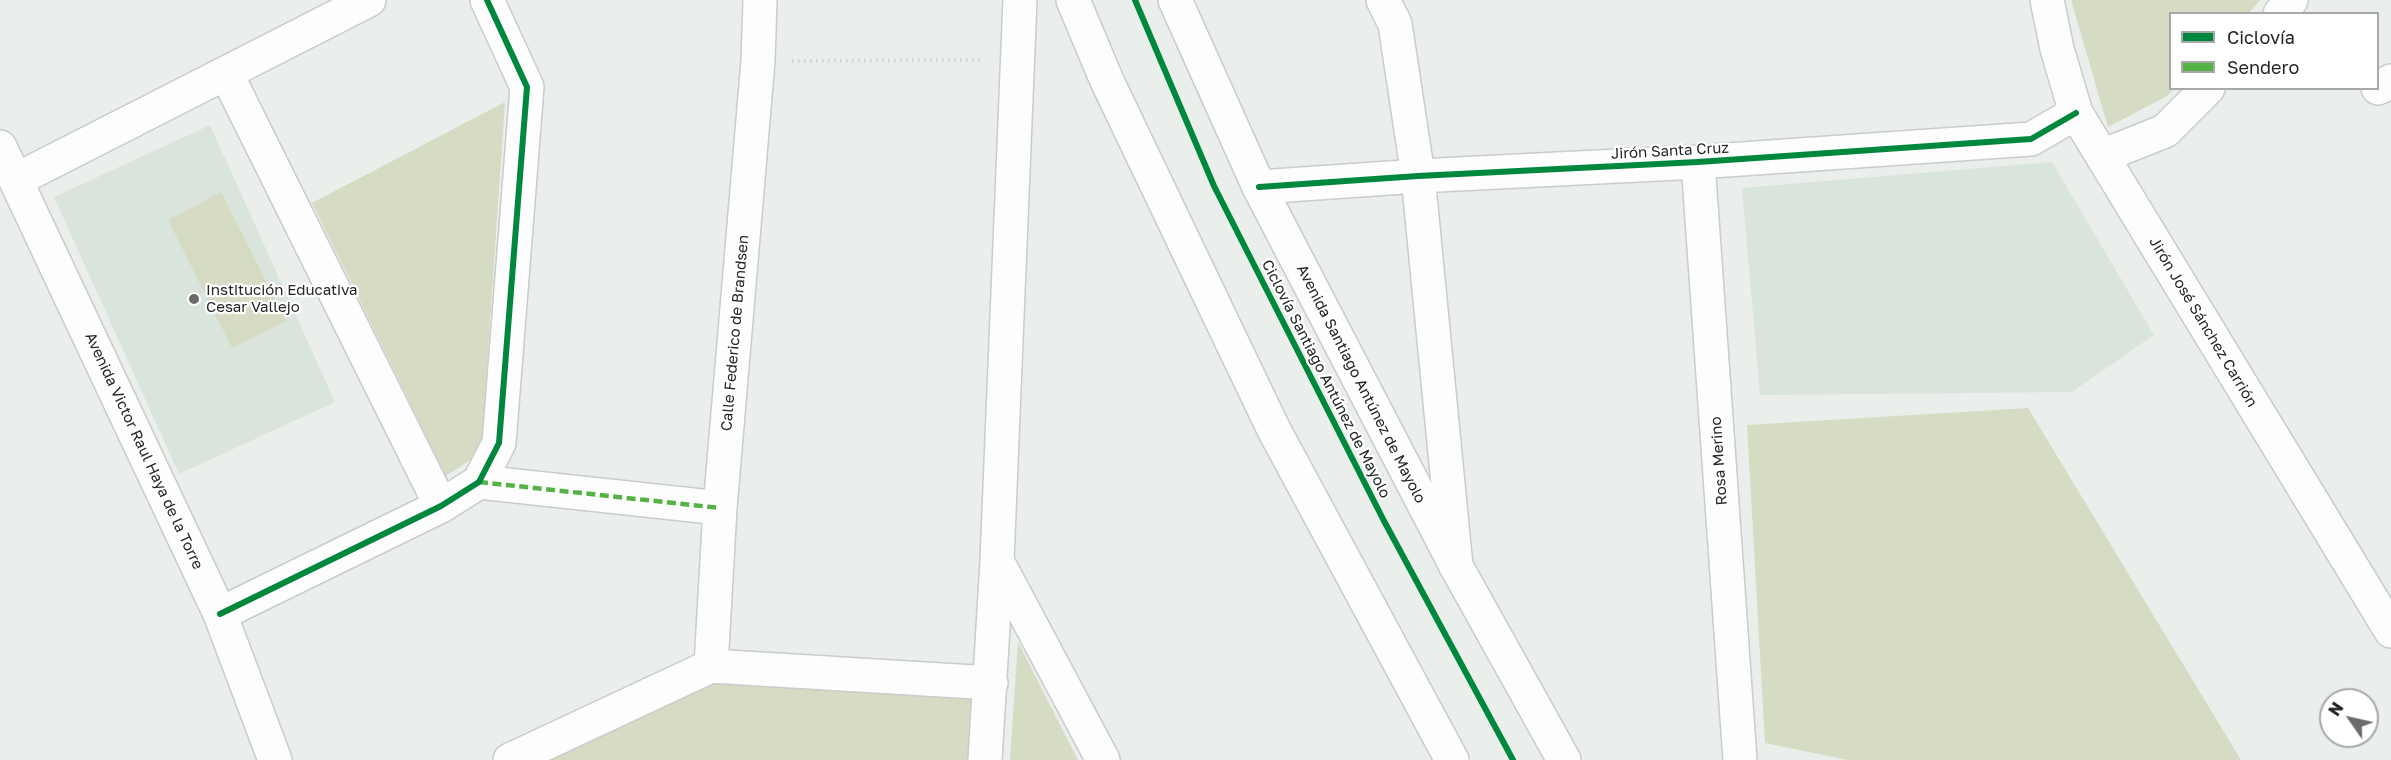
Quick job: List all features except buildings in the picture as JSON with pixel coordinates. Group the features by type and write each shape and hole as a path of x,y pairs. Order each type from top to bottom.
{"street":[{"path":"16,180 369,0"},
{"path":"220,614 441,506 479,482 499,443 527,87 487,0"},
{"name":"Calle Federico de Brandsen","path":"711,666 720,508 758,61 760,0"},
{"path":"985,760 997,561 1020,0"},
{"path":"1073,0 1107,81 1274,430 1452,760"},
{"name":"Avenida Santiago Antúnez de Mayolo","path":"1175,0 1259,187 1456,566 1564,760"},
{"path":"1383,0 1395,24 1418,176 1456,566"},
{"name":"Jirón José Sánchez Carrión","path":"2047,0 2057,49 2076,113 2391,631"},
{"path":"2282,12 2291,0"},
{"path":"226,73 441,506"},
{"path":"2103,156 2165,131 2206,90"},
{"name":"Jirón Santa Cruz","path":"1259,187 1418,176 1698,162 2031,139 2076,113"},
{"name":"Avenida Victor Raul Haya de la Torre","path":"0,147 220,614 275,760"},
{"name":"Rosa Merino","path":"1698,162 1740,760"},
{"path":"479,482 720,508"},
{"path":"997,561 1103,760"},
{"path":"510,760 711,666 991,683"}],"path":[{"path":"758,61 1018,59"}],"shaded area":[{"name":"Institución Educativa Cesar Vallejo","path":"210,125 335,402 179,474 54,197"},
{"path":"2052,162 2154,335 2072,392 1760,395 1742,188"}],"green space":[{"path":"2071,0 2260,0 2250,12 2169,12 2169,90 2173,90 2167,96 2108,127"},
{"path":"505,102 481,453 446,476 312,203"},
{"path":"221,192 286,321 232,348 168,220"},
{"path":"2028,408 2241,760 1848,760 1765,743 1747,425"},
{"path":"1018,642 1078,760 1010,760"},
{"path":"722,677 976,694 974,760 545,760"}],"marked path":[{"path":"479,482 720,508"}],"cycle path":[{"path":"220,614 441,506 479,482 499,443 527,87 487,0"},
{"name":"Ciclovía Santiago Antúnez de Mayolo","path":"1135,0 1214,186 1384,521 1513,760"},
{"path":"1259,187 1418,176 1698,162 2031,139 2076,113"}],"place":[{"name":"Institución Educativa Cesar Vallejo","path":"194,299"}]}
